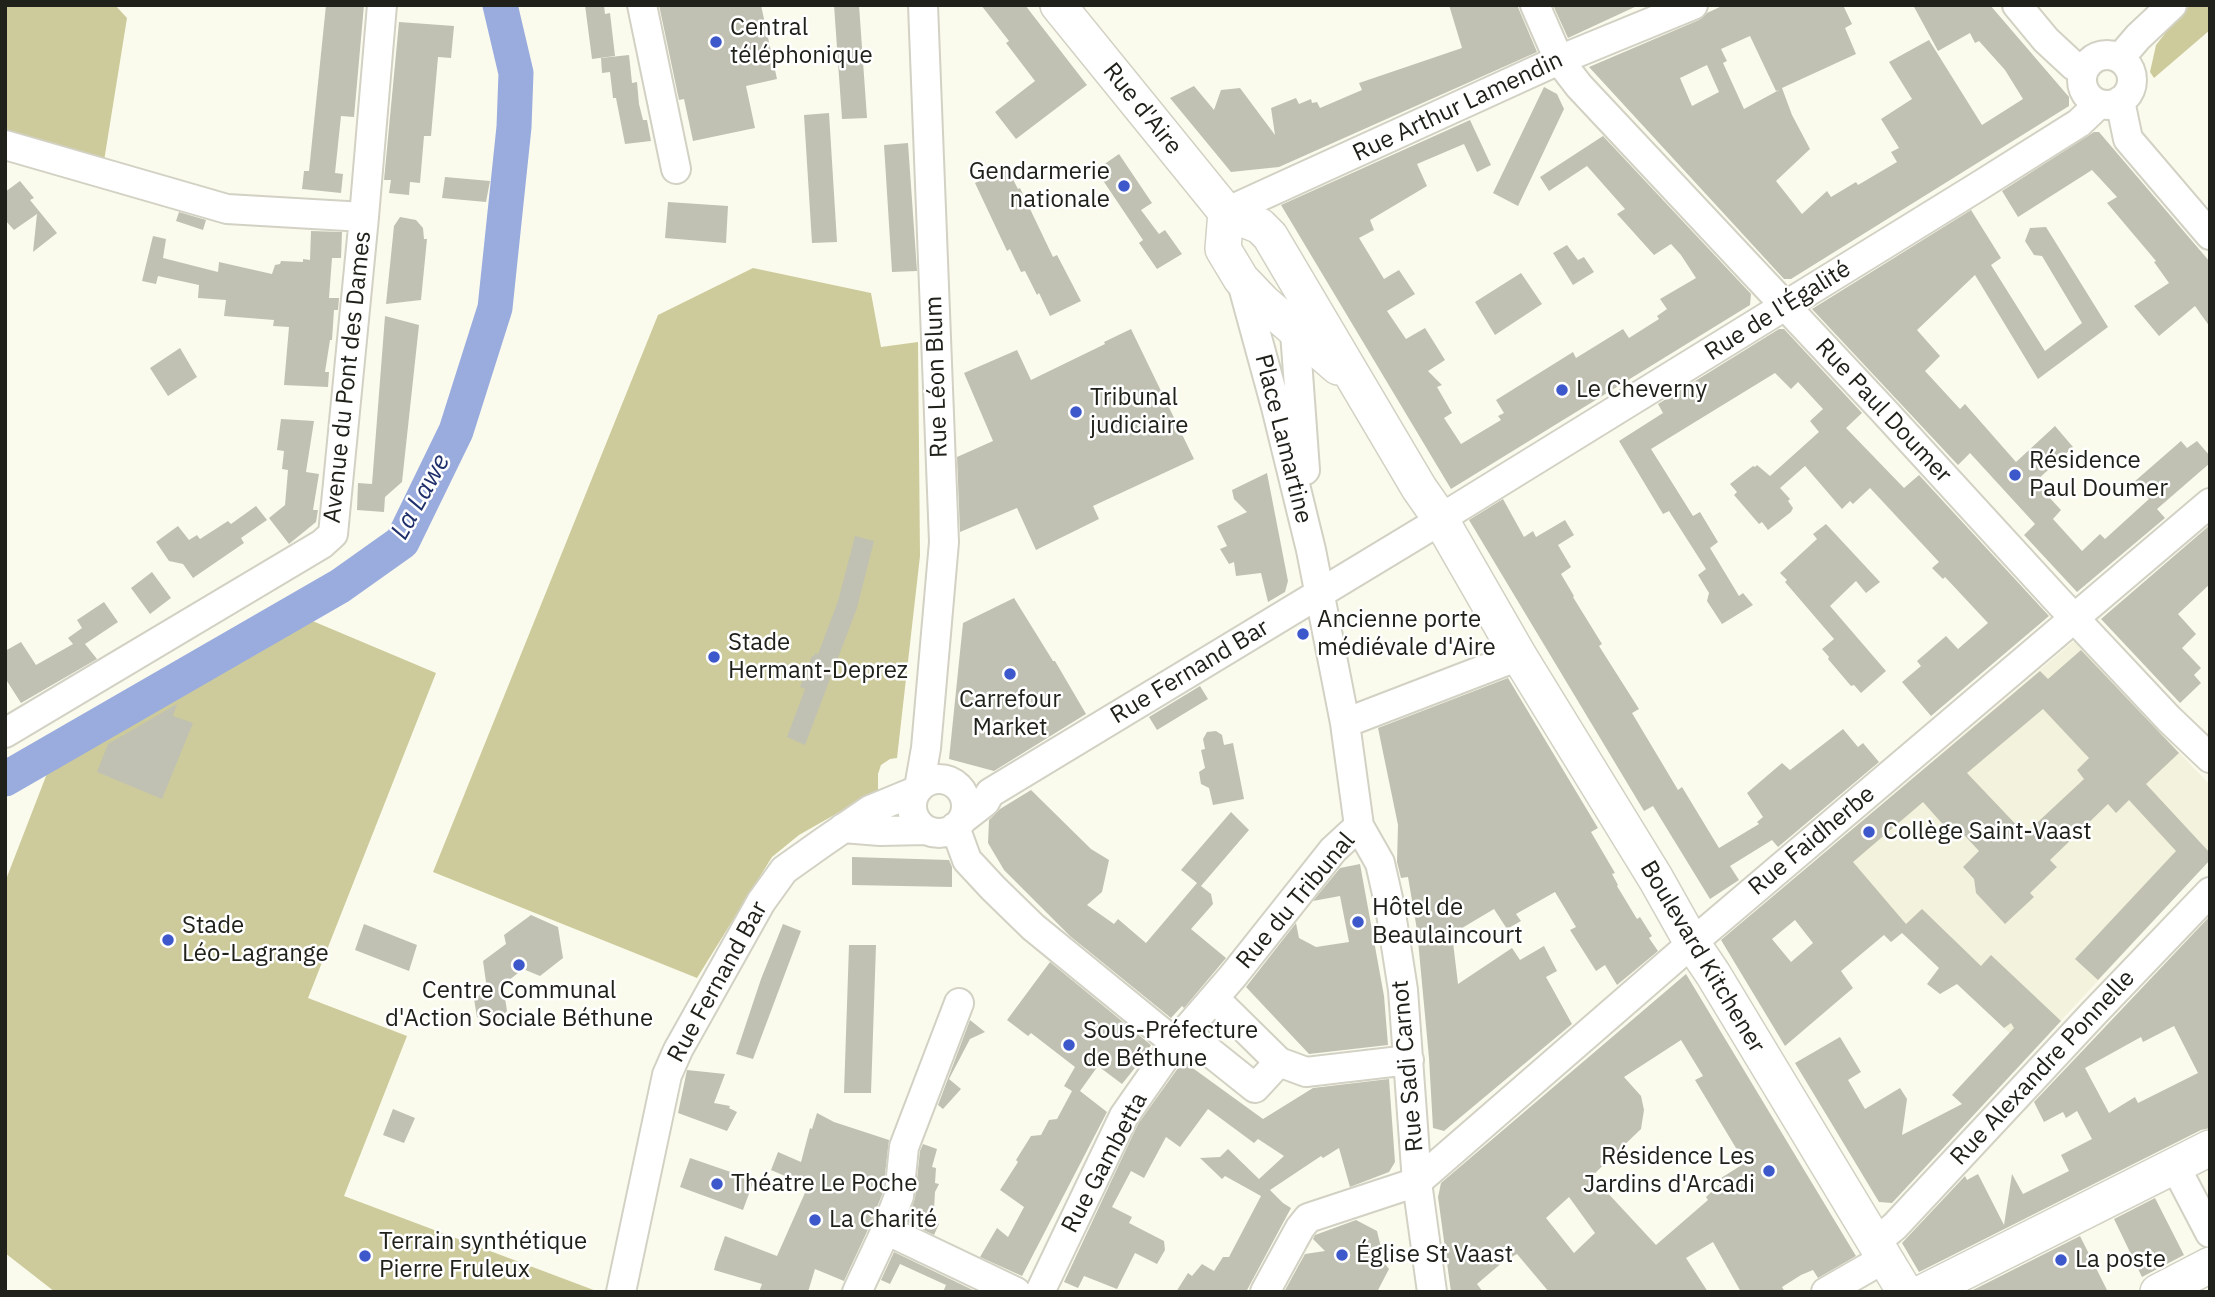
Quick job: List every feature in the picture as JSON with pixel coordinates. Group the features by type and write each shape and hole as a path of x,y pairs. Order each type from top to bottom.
{"main road":[{"name":"Rue d'Aire","path":"1058,5 1226,212"},
{"name":"Place Lamartine","path":"1359,385 1241,279 1223,250 1226,212 1260,226 1270,236 1440,519 1519,656"},
{"name":"Boulevard Kitchener","path":"1519,656 1905,1292"},
{"path":"1924,1292 2210,1148"},
{"path":"2158,1292 2210,1265"}],"street":[{"name":"Avenue du Pont des Dames","path":"5,733 322,544 333,534 382,5"},
{"path":"642,5 676,169"},
{"name":"Rue Léon Blum","path":"923,5 944,542 926,748 933,786"},
{"name":"Rue Paul Doumer","path":"1535,5 1559,60 1579,86 2074,618 2210,758"},
{"name":"Rue Arthur Lamendin","path":"1226,212 1559,60 1693,5"},
{"path":"2017,5 2046,40 2074,66 2084,70"},
{"path":"2120,58 2172,5"},
{"path":"2104,55 2120,58 2130,69 2130,91 2110,102 2092,100 2083,86 2084,70 2096,58 2104,55"},
{"path":"2110,102 2129,139 2210,234"},
{"name":"Rue de l'Égalité","path":"1440,519 1786,307 2110,102"},
{"path":"5,145 227,209 364,218"},
{"name":"Place Lamartine","path":"1291,268 1311,550"},
{"name":"Place Lamartine","path":"1241,279 1311,550"},
{"name":"Rue Faidherbe","path":"1417,1182 1692,943 2210,503"},
{"path":"1318,594 1440,519"},
{"path":"1311,550 1345,723 1519,656"},
{"name":"Rue Fernand Bar","path":"959,823 985,802 990,793 1318,594"},
{"name":"Rue Sadi Carnot","path":"1345,723 1360,826 1380,863 1390,906 1403,990 1417,1182 1432,1292"},
{"path":"926,830 914,817 912,808 933,786 968,786 990,793"},
{"path":"843,828 880,831 926,830 941,833 959,823 966,810 965,801 933,786"},
{"name":"Rue Fernand Bar","path":"621,1292 667,1075 761,902 784,870 843,828 870,810 933,786"},
{"path":"959,823 967,860 999,894 1033,927 1180,1038 1255,1088 1279,1062"},
{"name":"Rue du Tribunal","path":"1233,976 1333,850 1360,826"},
{"name":"Rue Alexandre Ponnelle","path":"1826,1292 1880,1250 1895,1226 2210,892"},
{"name":"Rue Gambetta","path":"1040,1292 1124,1116 1180,1038 1233,976"},
{"path":"1214,998 1279,1062 1306,1072 1409,1060"},
{"path":"857,1292 899,1196 904,1147 959,1003"},
{"path":"2175,1166 2210,1233"},
{"path":"1265,1292 1308,1218 1417,1182"},
{"path":"886,1230 1016,1292"}],"shaded area":[{"path":"5,5 115,5 127,18 104,161 5,131"},
{"path":"2191,5 2210,5 2210,30 2154,78 2150,72 2156,45 2181,13"},
{"name":"Stade Hermant-Deprez","path":"753,268 871,293 881,347 918,342 920,556 897,758 881,765 878,790 799,835 772,857 697,978 433,872 658,315"},
{"name":"Stade Léo-Lagrange","path":"296,614 436,673 308,998 407,1036 344,1196 599,1292 55,1292 5,1253 5,882 53,758 149,707"},
{"path":"2074,641 2210,785 2210,860 2031,1053 1902,933 1891,942 1818,858","holes":["2017,826 2057,867 2030,893 2034,897 2006,923 1976,893 1974,879 1963,867 1985,846"]}],"building":[{"path":"326,5 364,5 354,117 341,116 335,173 343,174 341,193 302,189 304,171 309,171"},
{"path":"585,5 604,5 605,14 610,13 615,56 592,59"},
{"name":"Central téléphonique","path":"659,5 761,5 777,79 746,86 755,128 693,141 684,99 679,100"},
{"path":"834,5 859,5 867,118 842,119"},
{"path":"981,5 1025,5 1087,85 1016,139 995,112 1035,81"},
{"path":"1449,5 1517,5 1537,52 1279,167 1231,172 1170,98 1194,86 1214,110 1221,90 1240,88 1275,135 1271,108 1296,98 1299,104 1311,99 1312,103 1317,102 1320,108 1362,90 1359,83 1462,48"},
{"path":"1553,5 1639,5 1568,38"},
{"path":"1724,5 1843,5 1852,24 1845,28 1856,54 1782,88 1792,115 1810,149 1776,181 1802,214 1827,191 1831,197 1897,162 1891,152 1899,148 1881,119 1912,99 1889,62 1929,40 1982,125 2023,99 2005,70 1979,41 1975,43 1970,33 1938,51 1913,5 1990,5 2069,97 2069,106 1791,279 1784,279 1589,67 1699,20","holes":["1750,36 1776,91 1779,90 1744,109 1723,63 1727,61 1721,49","1707,65 1719,92 1692,106 1680,78"]},
{"path":"399,22 454,26 451,58 438,57 431,136 424,136 420,183 410,182 409,195 389,193 391,180 384,180"},
{"path":"629,55 632,83 637,82 639,104 643,120 647,120 651,141 625,144 616,98 613,98 610,72 602,73 601,58"},
{"path":"1544,87 1557,94 1564,109 1518,206 1493,193"},
{"path":"829,113 837,242 812,243 804,115"},
{"path":"1470,120 1491,165 1477,172 1464,144 1417,164 1427,186 1370,220 1374,230 1359,238 1384,279 1399,270 1415,294 1387,311 1406,339 1425,328 1445,360 1428,371 1442,385 1437,387 1452,413 1444,418 1461,444 1501,420 1498,416 1504,413 1496,400 1573,352 1576,358 1623,329 1629,338 1659,319 1657,316 1667,309 1660,299 1696,278 1671,244 1654,255 1617,214 1625,209 1587,166 1549,191 1540,177 1603,136 1751,294 1750,305 1451,489 1281,205"},
{"path":"2094,132 2099,132 2210,262 2210,327 2195,306 2159,336 2134,306 2169,283 2154,262 2156,261 2107,203 2117,197 2092,170 2018,217 2002,191"},
{"path":"908,143 917,271 892,272 884,145"},
{"path":"1119,154 1152,203 1141,210 1159,234 1165,230 1182,254 1157,269 1139,243 1143,240 1096,170"},
{"path":"1007,168 1018,189 1020,188 1053,257 1057,255 1081,301 1050,316 1025,271 1021,272 1010,249 1007,251 975,183"},
{"path":"445,177 490,181 486,202 442,198"},
{"path":"20,181 34,198 30,200 57,233 33,252 37,214 14,230 5,220 5,192"},
{"path":"668,202 728,206 726,243 665,238"},
{"path":"1971,210 2001,258 1991,265 2045,351 2082,323 2042,256 2034,255 2025,241 2030,228 2046,227 2108,327 2038,379 1975,275 1917,330 1940,356 1925,371 1960,409 1965,404 2016,462 2055,426 2073,447 2035,482 2061,510 2053,519 2082,551 2100,534 2105,539 2149,499 2134,482 2181,441 2187,448 2197,441 2210,456 2210,463 2157,509 2165,518 2077,592 2024,535 2035,524 1970,453 1958,465 1812,309"},
{"path":"179,212 206,220 203,230 176,221"},
{"path":"400,217 416,220 423,228 424,239 427,239 421,300 386,304 394,226"},
{"path":"311,231 342,232 341,258 332,258 329,298 339,298 338,310 334,310 332,340 325,372 329,372 328,387 284,385 289,327 273,326 274,320 224,316 226,300 198,298 199,285 158,276 156,284 142,281 153,236 166,239 163,258 218,272 219,262 272,274 275,265 281,261 310,260"},
{"path":"1567,245 1578,260 1584,257 1594,272 1573,285 1553,253"},
{"path":"1521,273 1542,304 1495,335 1475,302"},
{"path":"385,316 419,325 402,482 385,497 384,512 357,510 358,483 372,484"},
{"name":"Tribunal judiciaire","path":"1131,329 1194,459 1093,506 1099,519 1036,550 1017,508 960,532 957,457 993,441 964,373 1017,350 1031,380"},
{"path":"1779,329 1784,329 1862,413 1846,428 1904,488 1919,475 2049,616 1931,716 1902,682 1921,666 1917,661 1946,636 1958,649 1988,623 1945,577 1943,579 1932,568 1939,562 1870,488 1853,504 1850,501 1842,509 1805,466 1780,488 1790,499 1788,501 1793,508 1791,512 1768,530 1762,522 1759,524 1734,495 1737,492 1730,484 1753,466 1757,465 1770,476 1819,432 1810,421 1823,409 1798,382 1791,389 1775,373 1651,449 1693,516 1700,512 1718,542 1710,548 1739,596 1743,593 1753,605 1722,624 1707,601 1709,593 1698,575 1706,569 1669,511 1663,514 1619,441 1663,413 1658,404"},
{"path":"180,348 197,377 168,396 150,368"},
{"path":"281,419 314,421 306,472 319,474 313,510 318,510 316,522 289,544 269,518 285,505 288,470 282,469 284,451 277,450"},
{"path":"1267,473 1288,581 1285,592 1268,602 1261,573 1236,576 1234,562 1229,564 1220,549 1227,546 1217,526 1247,512 1234,499 1232,490"},
{"path":"1503,499 1524,537 1533,531 1536,537 1565,520 1574,535 1558,545 1571,567 1561,574 1602,644 1599,646 1639,709 1632,713 1678,790 1682,787 1719,848 1759,824 1757,822 1763,817 1747,793 1782,763 1790,770 1843,729 1858,747 1863,743 1879,762 1778,847 1772,840 1730,866 1739,880 1710,899 1653,806 1644,811 1469,520"},
{"path":"256,506 267,520 241,538 244,543 193,578 183,564 169,561 156,542 178,526 189,540 197,535 200,539 228,521 231,524"},
{"path":"1826,524 1880,582 1866,593 1856,581 1830,606 1886,671 1861,693 1854,685 1851,686 1828,659 1822,649 1834,639 1780,573 1817,539 1813,534"},
{"path":"2210,525 2210,584 2178,614 2196,634 2182,648 2201,668 2194,675 2201,683 2180,703 2101,619"},
{"path":"855,536 874,541 857,608 805,745 787,737 805,689 800,687 812,656 818,654 838,601"},
{"path":"152,572 171,598 150,614 131,588"},
{"name":"Carrefour Market","path":"1014,598 1086,714 994,771 949,759 963,623"},
{"path":"104,602 118,622 85,644 97,659 21,703 5,678 5,651 21,642 36,665 73,644 68,638 82,628 77,620"},
{"path":"2081,650 2179,753 2146,784 2210,853 2210,860 2098,980 2075,959 2176,851 2129,800 2116,813 2108,804 2050,860 2057,867 2030,893 2034,897 2005,924 1976,893 1974,879 1963,867 1979,851 1953,823 1947,829 1923,802 1853,862 1906,924 1922,909 1981,966 1991,955 2061,1021 1892,1203 1879,1202 1795,1063 1840,1037 1861,1072 1848,1080 1865,1109 1900,1088 1907,1099 1902,1135 1962,1104 1952,1095 2014,1028 2011,1023 2004,1028 1957,984 1940,994 1927,984 1939,968 1902,933 1891,942 1884,935 1841,971 1853,988 1785,1046 1721,940 2040,671 2048,679","holes":["2043,709 2089,758 2077,770 2084,779 2025,834 1967,773","1795,920 1813,943 1791,962 1772,939"]},
{"path":"1508,678 1598,828 1591,832 1615,873 1612,874 1617,886 1637,919 1640,917 1652,936 1649,938 1658,951 1617,985 1605,965 1596,971 1570,930 1576,927 1555,892 1516,914 1521,921 1507,929 1494,909 1452,934 1458,984 1512,948 1520,960 1544,946 1557,971 1546,977 1572,1024 1444,1131 1433,1128 1417,930 1408,877 1401,878 1397,862 1398,825 1378,728"},
{"path":"1200,686 1208,699 1157,730 1149,717"},
{"path":"177,704 173,716 193,723 162,799 97,772 108,744"},
{"path":"1216,731 1222,735 1224,745 1233,743 1244,799 1213,805 1209,788 1201,784 1199,772 1205,768 1201,750 1205,749 1203,739 1207,732"},
{"path":"1031,790 1091,849 1109,860 1102,892 1087,905 1114,924 1118,919 1146,943 1197,883 1181,870 1231,812 1249,830 1201,886 1211,894 1213,904 1191,929 1226,958 1184,1008 1182,1006 1171,1018 1070,936 1004,870 988,843 989,820 1000,809"},
{"path":"852,857 949,860 952,867 952,887 852,885"},
{"path":"1360,864 1384,996 1388,1045 1309,1054 1246,987 1296,923 1299,938 1316,947 1349,942 1340,896 1313,901 1340,868"},
{"name":"Centre Communal d'Action Sociale Béthune","path":"531,915 558,927 563,958 540,976 523,969 503,985 507,1011 494,1024 477,1017 474,999 487,989 483,961 506,944 504,935"},
{"path":"2210,916 2210,1128 2201,1130 1919,1272 1902,1243 1965,1176 1967,1180 1978,1174 2004,1225 2012,1174 2023,1194 2069,1171 2061,1155 2092,1139 2077,1111 2066,1118 2063,1112 2044,1122 2034,1102","holes":["2174,1026 2198,1073 2138,1103 2135,1097 2109,1113 2085,1068 2141,1037 2143,1042"]},
{"path":"364,924 417,945 409,971 355,950"},
{"path":"783,924 801,931 753,1059 736,1054"},
{"path":"849,945 876,945 871,1093 844,1093"},
{"path":"1050,962 1151,1045 1122,1084 1098,1066 1080,1091 1107,1112 1022,1276 980,1257 997,1228 1008,1237 1024,1207 1000,1190 1018,1162 1016,1160 1031,1136 1041,1135 1049,1120 1057,1119 1072,1091 1064,1086 1075,1067 1031,1033 1028,1036 1007,1020"},
{"path":"1686,974 1856,1256 1818,1278 1813,1270 1801,1275 1782,1287 1785,1292 1741,1292 1713,1242 1686,1258 1708,1292 1549,1292 1517,1254 1504,1261 1477,1284 1483,1292 1451,1292 1438,1197 1441,1183","holes":["1681,1040 1703,1076 1695,1080 1745,1163 1721,1178 1723,1181 1706,1197 1708,1200 1656,1245 1592,1176 1641,1129 1644,1110 1641,1096 1624,1077","1569,1197 1595,1233 1574,1253 1546,1218"]},
{"path":"970,1020 985,1032 970,1039 949,1079 961,1089 943,1109 938,1105"},
{"path":"1183,1061 1263,1119 1313,1088 1389,1079 1395,1162 1389,1172 1350,1187 1339,1148 1323,1158 1321,1156 1270,1190 1291,1208 1246,1292 1176,1292 1188,1273 1192,1276 1202,1264 1214,1271 1223,1257 1229,1257 1261,1196 1225,1176 1222,1179 1200,1158 1220,1157 1228,1149 1259,1179 1284,1156 1258,1139 1254,1143 1208,1109 1180,1147 1166,1137 1144,1178 1131,1171 1112,1207 1132,1217 1129,1223 1164,1241 1165,1250 1157,1264 1135,1253 1117,1289 1084,1276 1078,1288 1064,1282 1138,1124"},
{"path":"687,1070 725,1074 714,1103 730,1106 729,1108 737,1112 727,1131 678,1113"},
{"path":"393,1109 415,1118 404,1143 383,1135"},
{"path":"817,1113 834,1122 889,1140 883,1192 844,1281 815,1269 808,1292 759,1292 762,1284 714,1270 716,1262 725,1236 777,1256 808,1186 771,1170 778,1152 801,1162"},
{"path":"923,1144 937,1149 932,1167 936,1168 935,1183 939,1184 935,1192 934,1210 930,1216 939,1220 934,1235 907,1222 915,1198"},
{"name":"Théatre Le Poche","path":"690,1158 754,1180 743,1210 680,1187"},
{"path":"2155,1198 2184,1255 2142,1277 2114,1219"},
{"name":"Église St Vaast","path":"1356,1220 1377,1231 1385,1264 1389,1269 1377,1292 1284,1292 1305,1254 1325,1251 1313,1239 1315,1235"},
{"name":"La poste","path":"2080,1236 2108,1292 1969,1292"},
{"path":"894,1252 977,1292 943,1292 946,1285 900,1264 890,1284 881,1280"}],"waterway":[{"name":"La Lawe","path":"5,779 340,586 402,542 456,431 495,308 514,127 516,73 500,5"}],"place":[{"name":"Central téléphonique","path":"716,42"},
{"name":"Gendarmerie nationale","path":"1124,186"},
{"name":"Le Cheverny","path":"1562,390"},
{"name":"Tribunal judiciaire","path":"1076,412"},
{"name":"Résidence Paul Doumer","path":"2015,475"},
{"name":"Ancienne porte médiévale d'Aire","path":"1303,634"},
{"name":"Stade Hermant-Deprez","path":"714,657"},
{"name":"Carrefour Market","path":"1010,674"},
{"name":"Collège Saint-Vaast","path":"1869,832"},
{"name":"Hôtel de Beaulaincourt","path":"1358,922"},
{"name":"Stade Léo-Lagrange","path":"168,940"},
{"name":"Centre Communal d'Action Sociale Béthune","path":"519,965"},
{"name":"Sous-Préfecture de Béthune","path":"1069,1045"},
{"name":"Résidence Les Jardins d'Arcadi","path":"1769,1171"},
{"name":"Théatre Le Poche","path":"717,1184"},
{"name":"La Charité","path":"815,1220"},
{"name":"Église St Vaast","path":"1342,1255"},
{"name":"Terrain synthétique Pierre Fruleux","path":"365,1256"},
{"name":"La poste","path":"2061,1260"}]}
